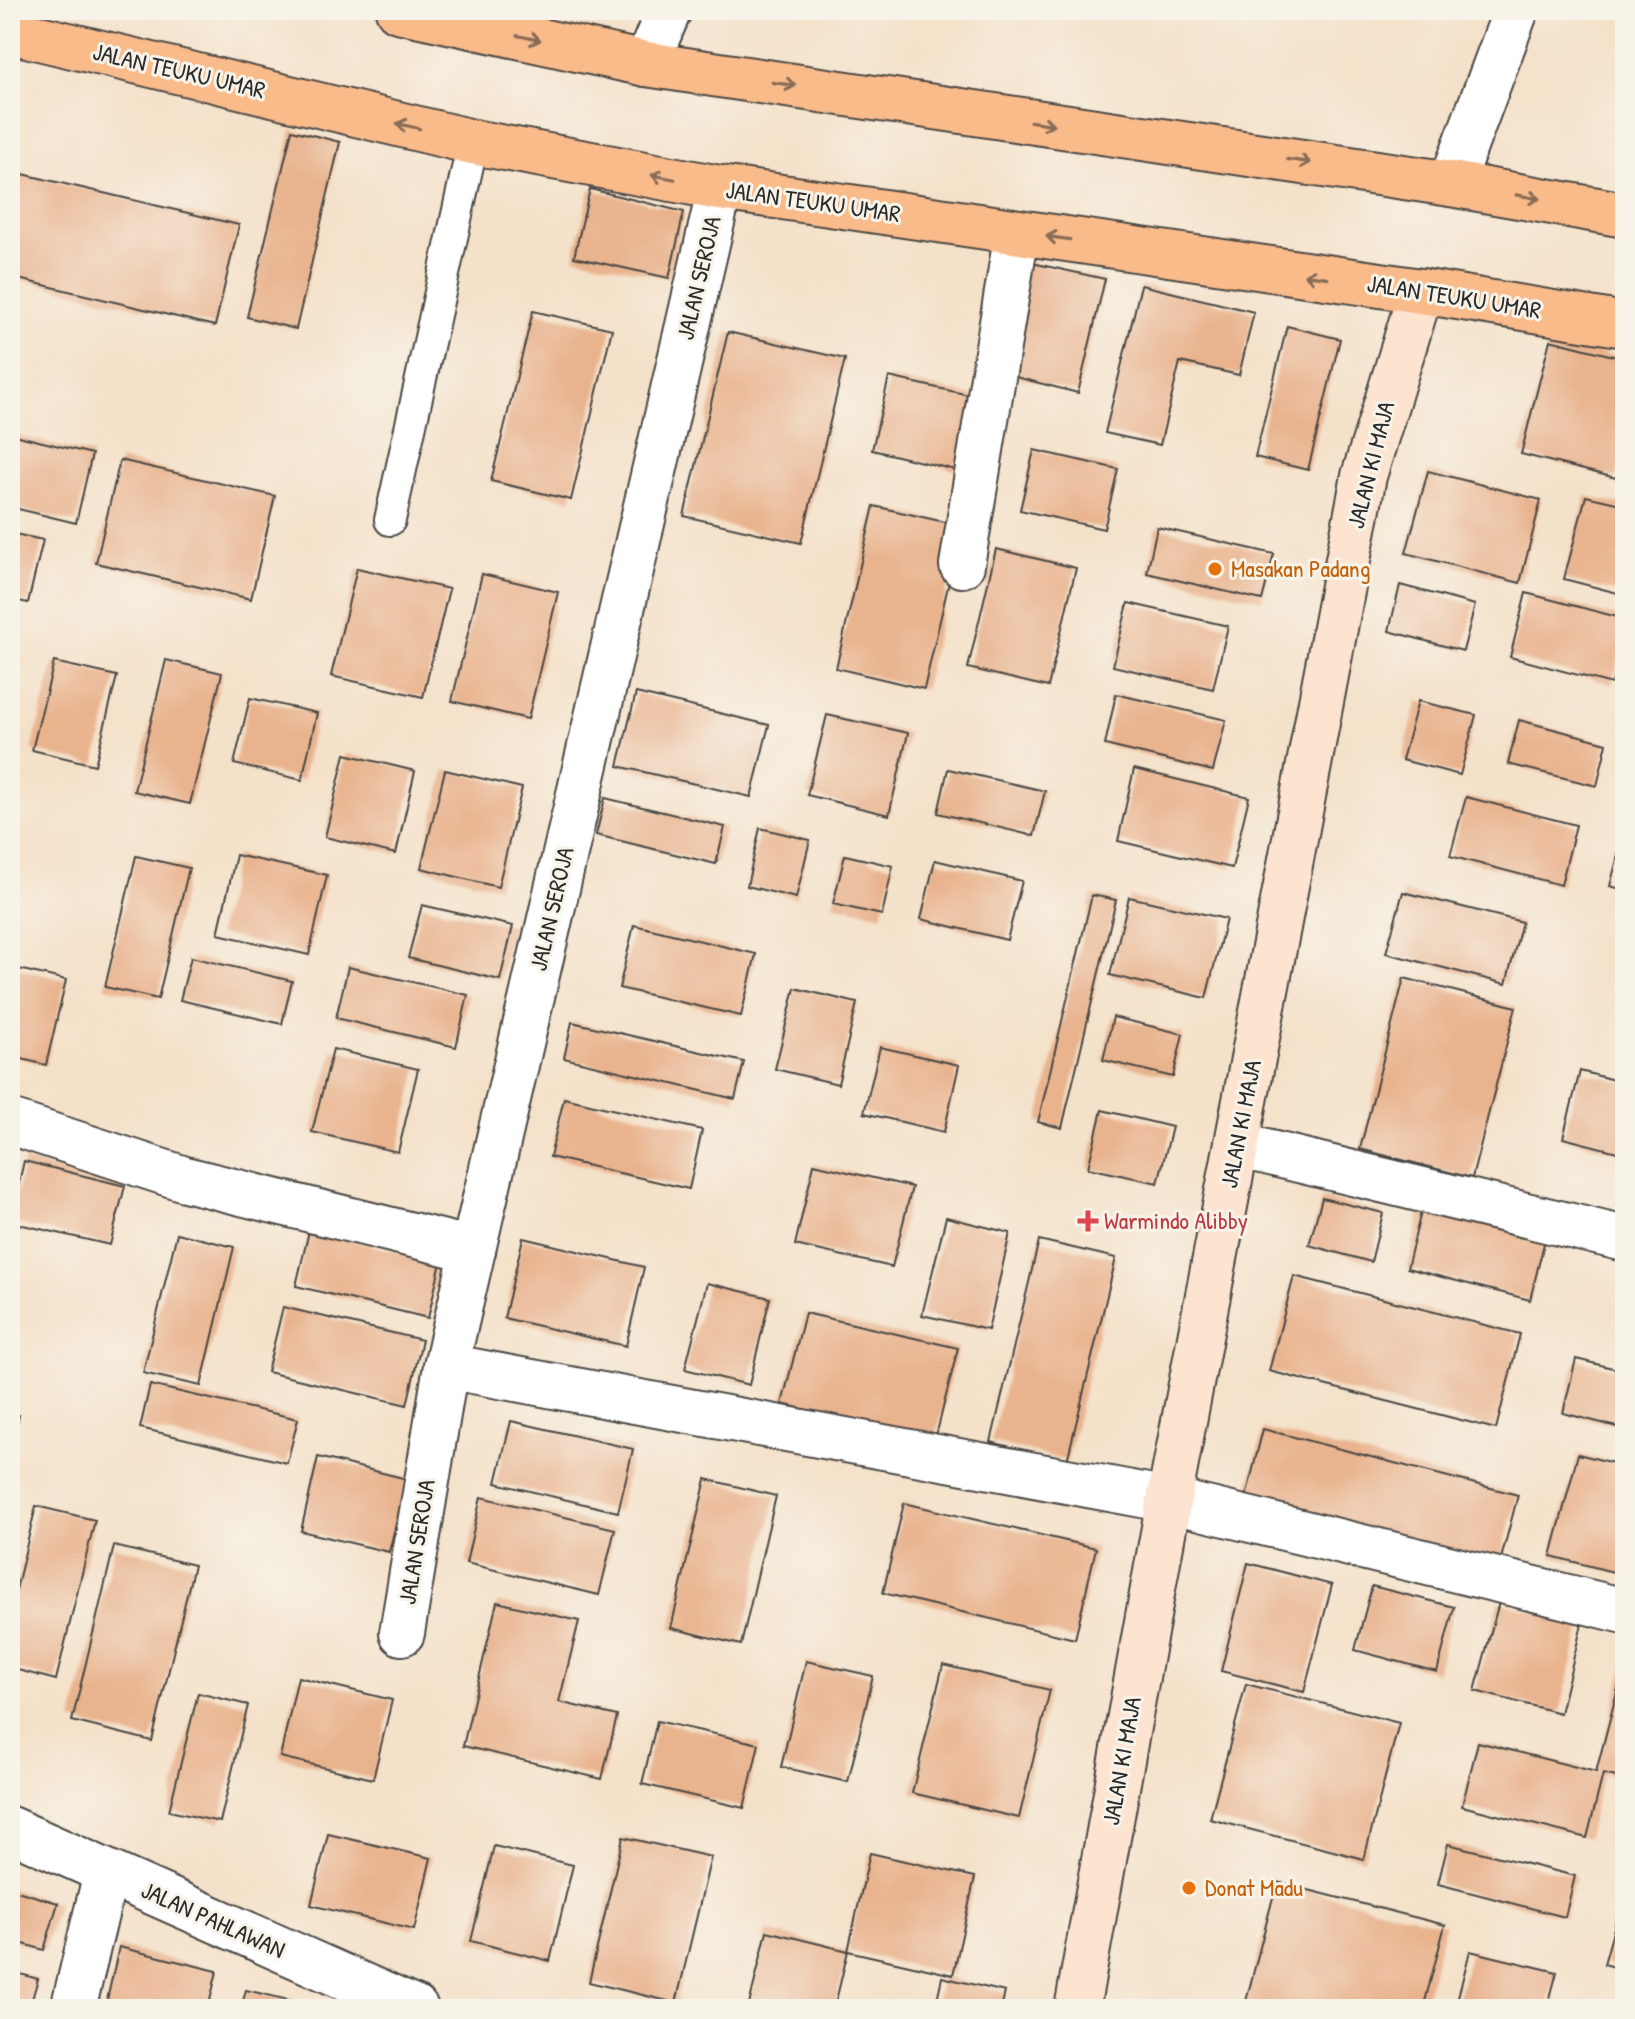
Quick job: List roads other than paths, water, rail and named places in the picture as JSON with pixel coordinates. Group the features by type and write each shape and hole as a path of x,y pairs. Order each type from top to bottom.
{"highway":[{"path":"398,10 646,64 1451,184 1625,215"},
{"name":"JALAN TEUKU UMAR","path":"10,31 473,142 720,188 1421,291 1625,325"}],"main road":[{"name":"JALAN KI MAJA","path":"1077,2009 1169,1500 1364,476 1421,291"}],"street":[{"path":"646,64 669,10"},
{"path":"1451,184 1516,10"},
{"name":"JALAN SEROJA","path":"402,1633 446,1366 720,188"},
{"path":"962,565 1017,232"},
{"path":"10,1122 185,1179 473,1250"},
{"path":"1237,1145 1625,1239"},
{"path":"446,1366 1169,1500 1625,1611"},
{"name":"JALAN PAHLAWAN","path":"10,1829 416,2009"},
{"path":"73,2009 106,1873"}],"lane":[{"path":"390,520 473,142"}],"place":[{"name":"Masakan Padang","path":"1215,569"},
{"name":"Warmindo Alibby","path":"1088,1221"},
{"name":"Donat Madu","path":"1189,1888"}]}
